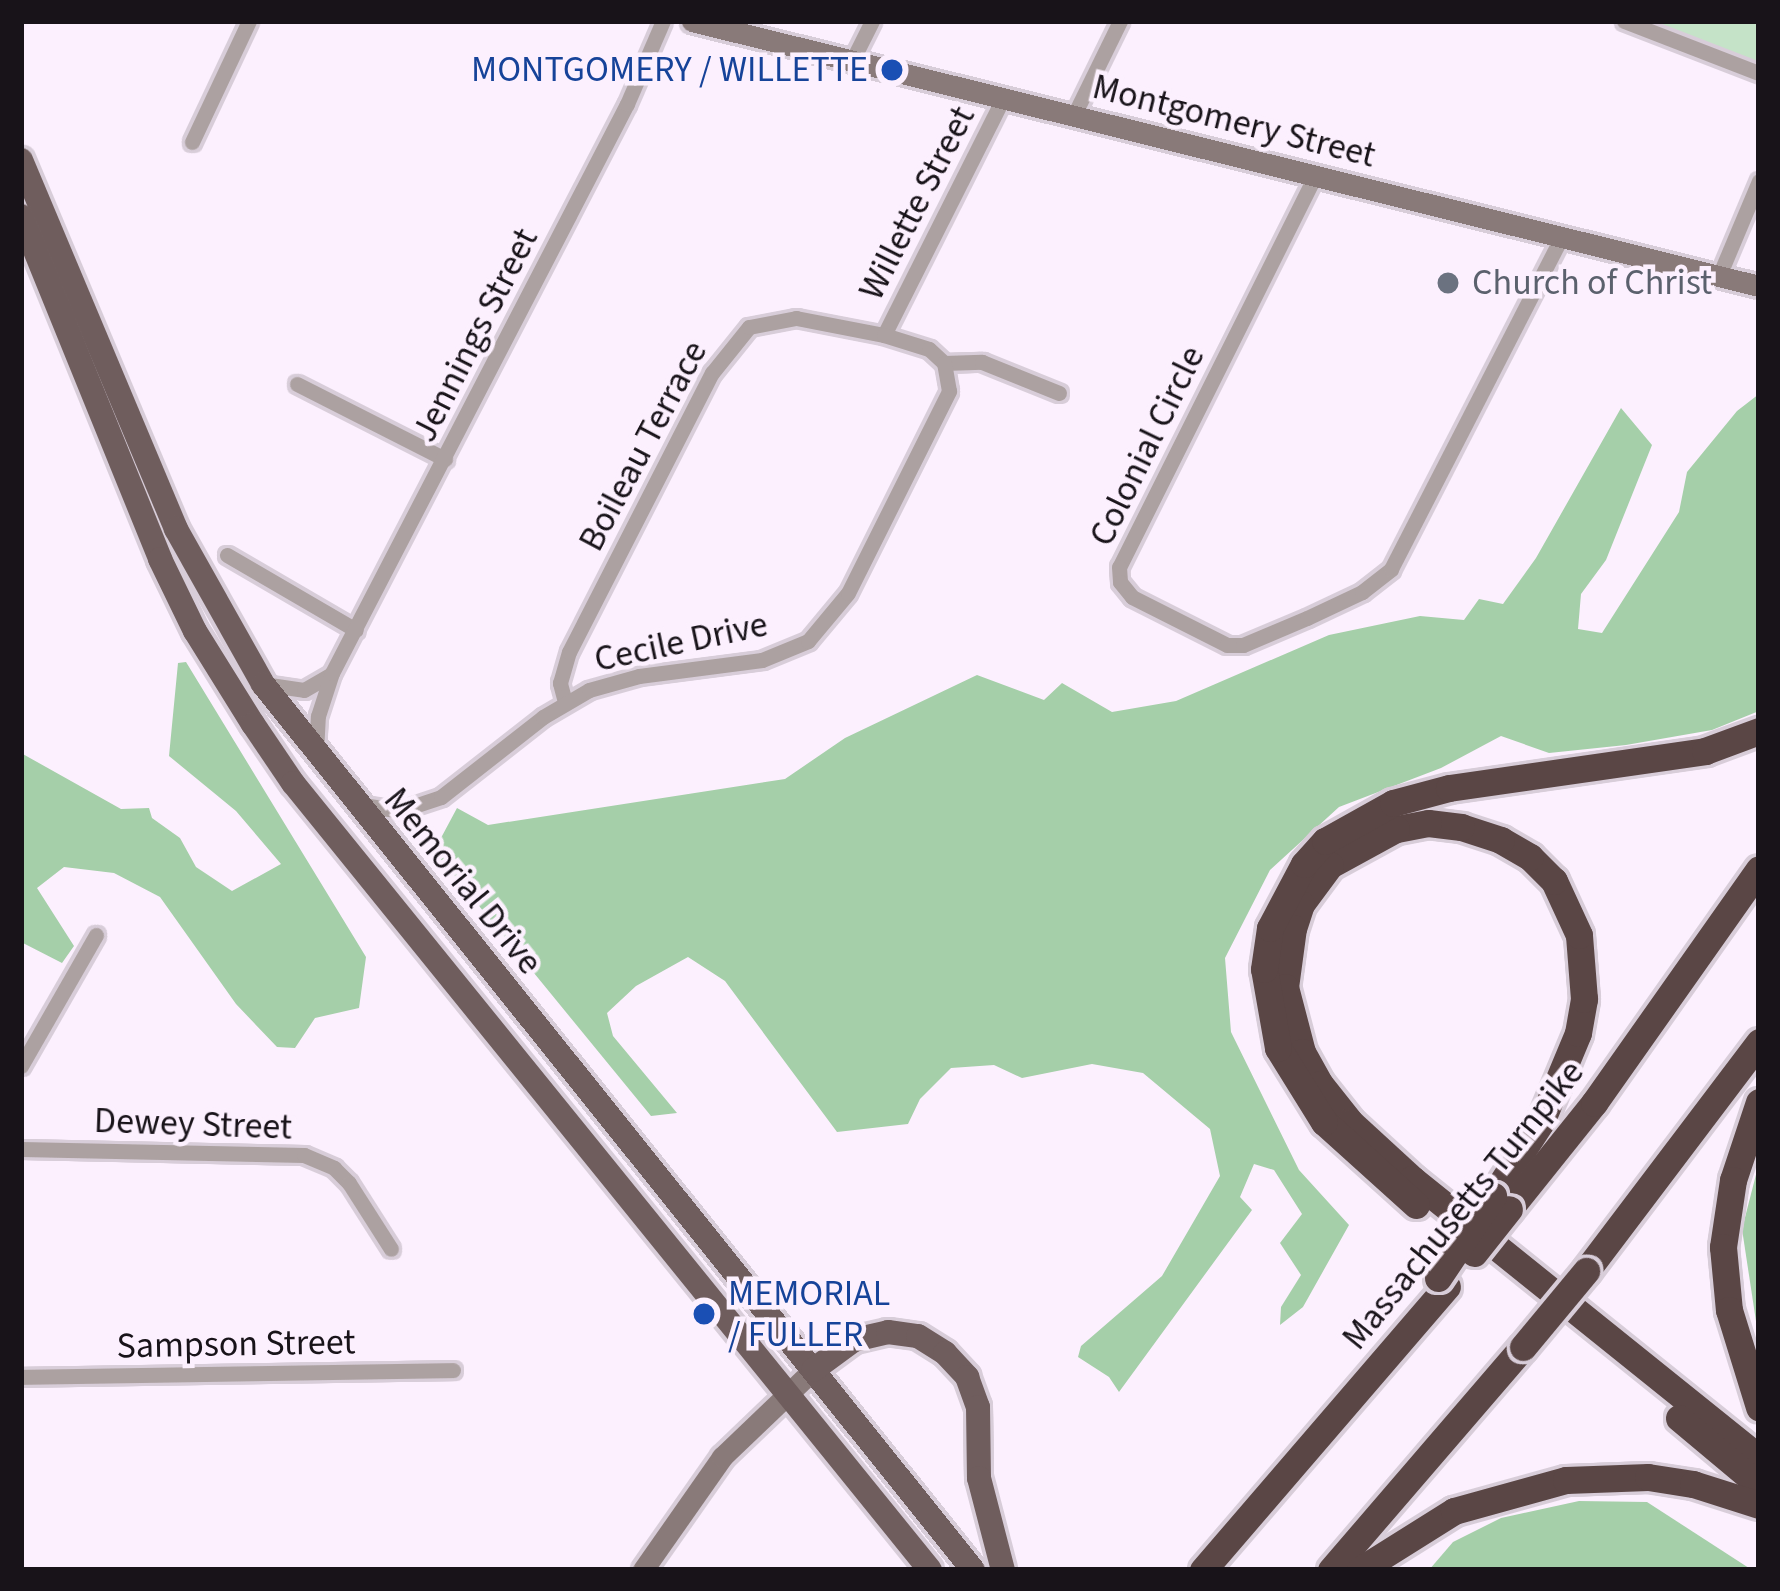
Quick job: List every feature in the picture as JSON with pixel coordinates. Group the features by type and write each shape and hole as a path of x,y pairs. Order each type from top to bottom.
{"highway":[{"path":"1759,731 1705,752 1449,788 1393,803 1325,841 1304,863 1270,928 1264,969 1278,1048 1324,1122 1380,1176 1759,1485"},
{"path":"1501,1203 1578,1033 1584,999 1579,935 1554,881 1530,857 1501,840 1461,826 1428,823 1396,829 1330,866 1301,904 1286,955 1285,987 1302,1052 1350,1122 1412,1179 1759,1458"},
{"name":"Massachusetts Turnpike","path":"1203,1570 1382,1362 1501,1203 1594,1103 1759,869"},
{"path":"1331,1570 1586,1270 1759,1042"},
{"path":"1759,1102 1733,1180 1723,1247 1729,1310 1759,1407"},
{"path":"1360,1570 1454,1511 1566,1480 1648,1477 1693,1484 1759,1505"}],"main road":[{"name":"Montgomery Street","path":"692,21 1759,286"},
{"name":"Memorial Drive","path":"21,160 176,529 263,684 354,804 973,1570"},
{"name":"Memorial Drive","path":"21,216 160,559 194,631 253,724 293,783 930,1570"},
{"path":"643,1570 697,1488 788,1390 854,1340 888,1333 918,1336 944,1353 967,1378 978,1407 979,1478 1003,1570"}],"street":[{"path":"193,142 249,21"},
{"name":"Jennings Street","path":"315,754 318,716 332,673 627,104 663,21"},
{"path":"852,61 872,21"},
{"path":"1075,116 1120,21"},
{"path":"1624,21 1759,73"},
{"name":"Willette Street","path":"884,335 1003,98"},
{"name":"Colonial Circle","path":"1315,176 1119,567 1120,582 1132,598 1227,645 1243,645 1362,592 1396,563 1562,236"},
{"path":"1719,276 1759,181"},
{"name":"Boileau Terrace","path":"565,702 560,683 568,652 733,341 748,327 776,318 884,335 928,349 944,363 982,362 1059,394"},
{"name":"Cecile Drive","path":"354,804 399,811 440,797 565,702 639,676 762,661 819,632 848,593 949,391 944,363"},
{"path":"297,384 445,459"},
{"path":"227,555 356,630"},
{"path":"263,684 304,690 332,673"},
{"path":"21,1066 96,934"},
{"name":"Dewey Street","path":"21,1149 304,1155 334,1168 349,1183 392,1249"},
{"name":"Sampson Street","path":"21,1377 453,1370"}],"green space":[{"path":"1647,21 1759,21 1759,74 1720,47"},
{"path":"1759,394 1759,711 1712,730 1549,753 1501,736 1441,768 1339,807 1270,870 1225,958 1231,1032 1299,1170 1349,1225 1303,1307 1280,1325 1281,1307 1301,1275 1280,1243 1302,1214 1274,1170 1254,1164 1240,1197 1252,1210 1119,1392 1109,1377 1078,1357 1081,1346 1162,1276 1220,1176 1210,1129 1143,1073 1092,1064 1022,1078 994,1065 951,1068 920,1099 908,1124 837,1132 725,981 688,957 636,986 607,1013 613,1036 677,1113 651,1116 434,851 457,808 488,825 785,779 845,738 977,675 1044,700 1062,683 1112,712 1176,701 1329,635 1420,616 1464,620 1479,599 1503,604 1536,558 1621,408 1652,445 1606,560 1581,594 1578,629 1602,633 1679,512 1687,472 1737,411"},
{"path":"186,662 366,957 359,1008 315,1018 295,1048 277,1047 236,1004 160,897 114,873 64,867 37,888 74,946 62,963 21,942 21,753 121,809 149,808 152,818 180,838 196,867 232,891 281,864 236,811 169,756 178,663"},
{"path":"1759,1163 1759,1341 1742,1229"},
{"path":"1579,1501 1647,1502 1752,1570 1429,1570 1453,1542 1501,1518"}],"place":[{"name":"MONTGOMERY / WILLETTE","path":"892,70"},
{"name":"Church of Christ","path":"1448,283"},
{"name":"MEMORIAL / FULLER","path":"704,1314"}]}
